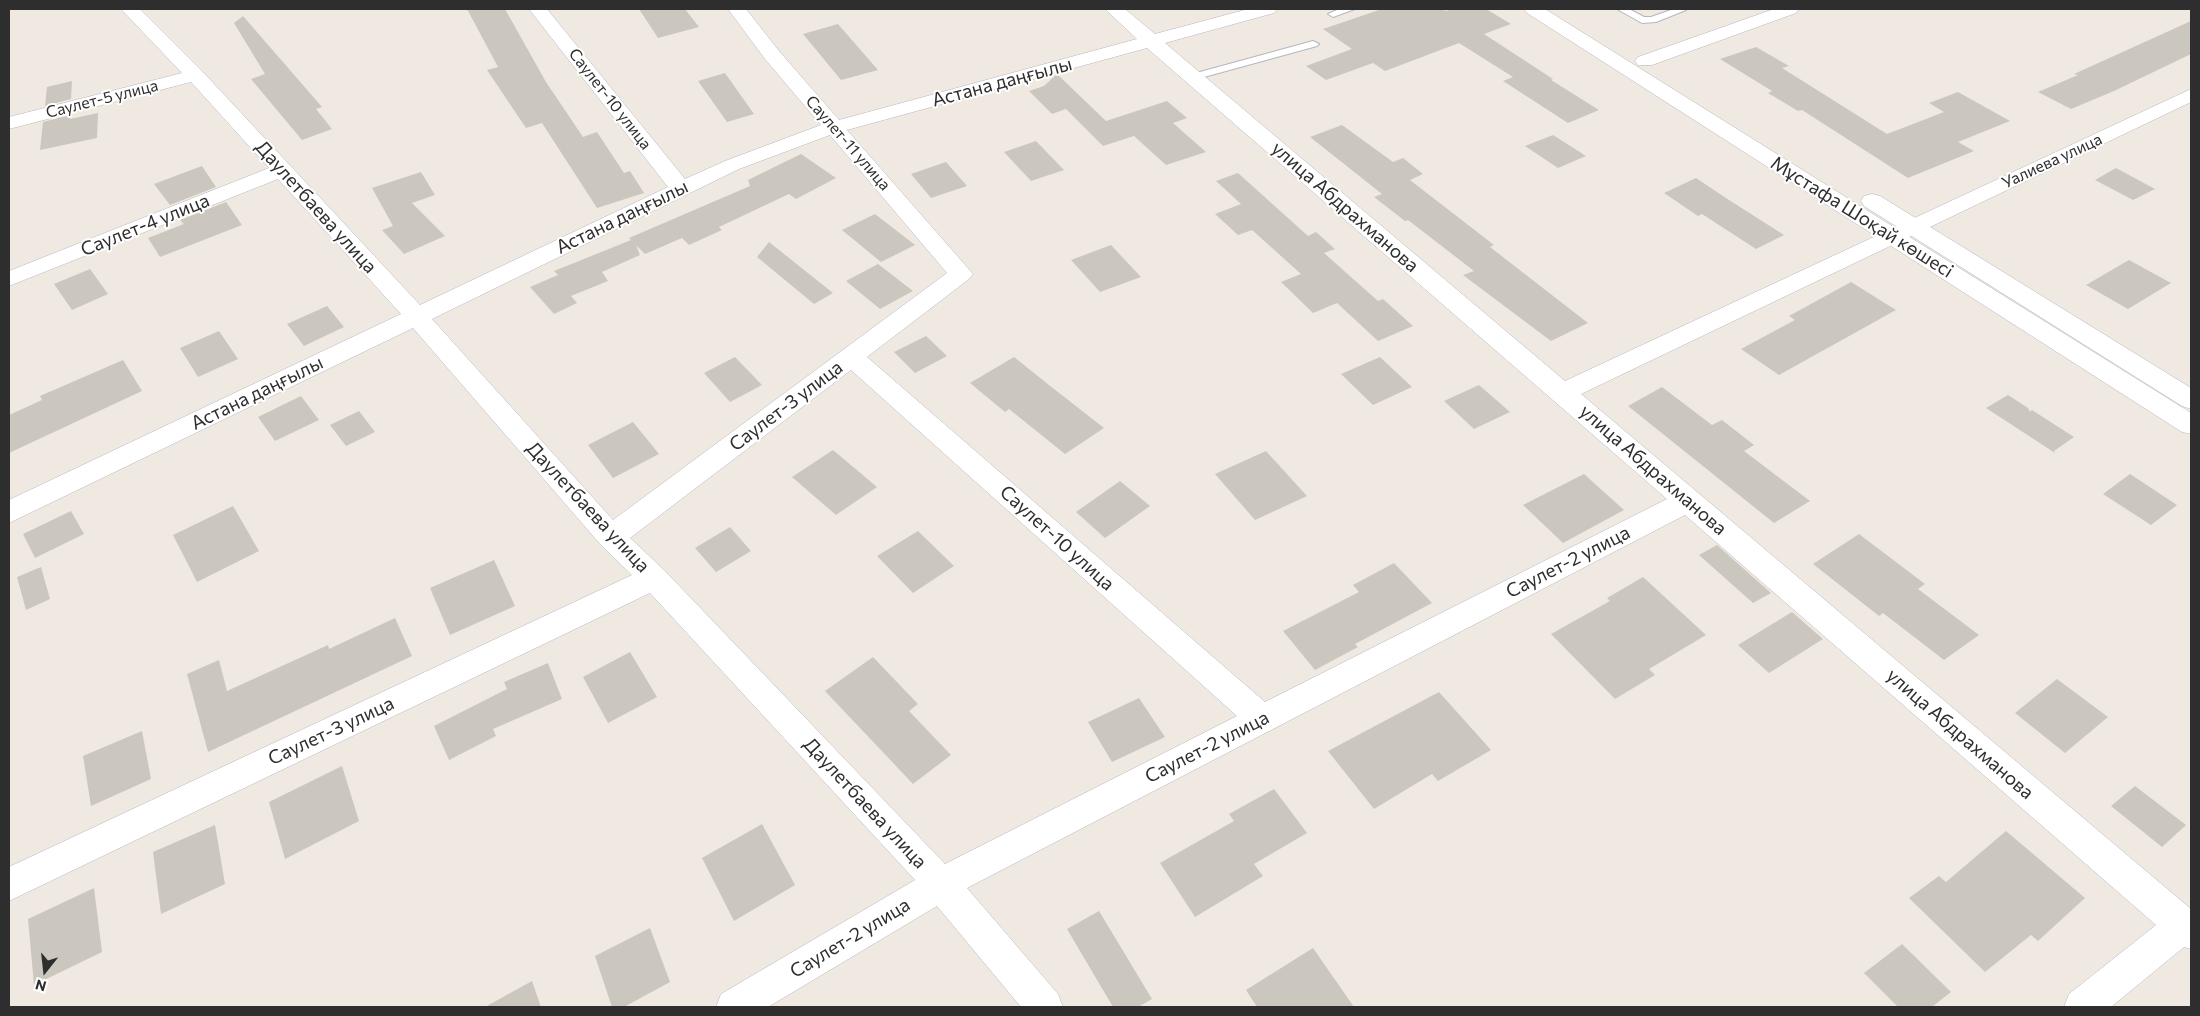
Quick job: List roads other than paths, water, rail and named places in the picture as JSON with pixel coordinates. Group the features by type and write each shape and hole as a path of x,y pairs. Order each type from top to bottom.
{"street":[{"name":"Даулетбаева улица","path":"130,9 195,75 416,316 611,537 654,578 941,884 1045,1007"},
{"name":"Саулет-10 улица","path":"538,9 681,189"},
{"name":"Саулет-11 улица","path":"737,9 772,55 961,274"},
{"name":"улица Абдрахманова","path":"1114,9 2187,928"},
{"name":"Астана даңғылы","path":"9,512 732,165 834,127 1268,9"},
{"name":"Мұстафа Шоқай көшесі","path":"1533,9 1902,232 2191,400"},
{"name":"Мұстафа Шоқай көшесі","path":"1563,9 1645,61 2191,425"},
{"path":"1645,61 1790,9"},
{"name":"Саулет-5 улица","path":"9,122 195,75"},
{"name":"Уалиева улица","path":"1562,393 2191,95"},
{"name":"Саулет-4 улица","path":"9,280 282,170"},
{"name":"Саулет-3 улица","path":"611,537 961,274"},
{"name":"Саулет-10 улица","path":"852,357 1262,719"},
{"name":"Саулет-2 улица","path":"734,1007 941,884 1688,500"},
{"name":"Саулет-3 улица","path":"9,884 654,578"},
{"path":"2082,1007 2187,928"}],"lane":[{"path":"1333,14 1350,9"},
{"path":"1622,9 1642,20 1652,20 1681,10"},
{"path":"1193,77 1313,44"}]}
